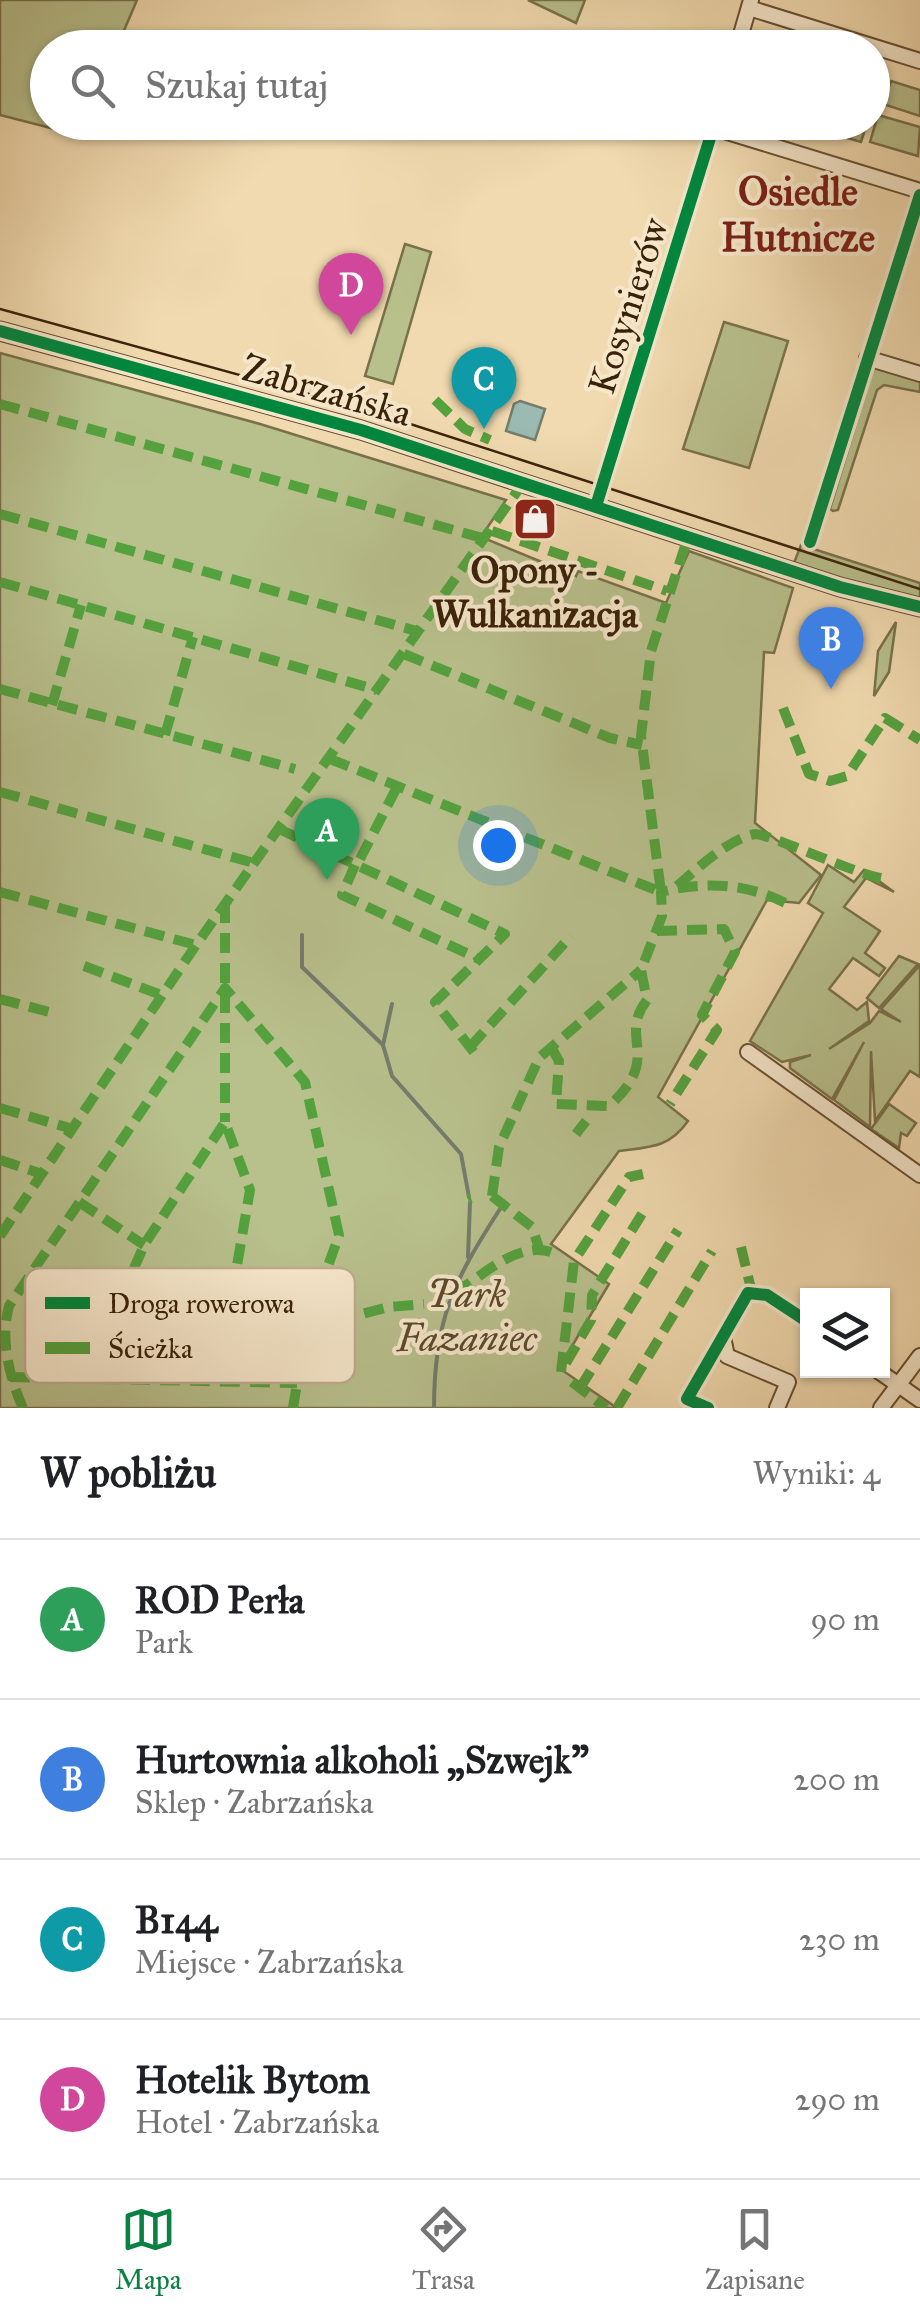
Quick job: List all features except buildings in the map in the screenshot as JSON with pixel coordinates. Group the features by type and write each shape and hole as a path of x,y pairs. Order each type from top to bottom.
{"street":[{"path":"742,30 750,4 828,30"},
{"path":"890,51 920,61"},
{"name":"Kosynierów","path":"596,506 710,140"},
{"path":"760,140 920,193 810,542"},
{"name":"Zabrzańska","path":"0,330 362,430 840,587 920,607"},
{"path":"867,358 920,374"},
{"path":"748,1052 920,1175"},
{"path":"708,1408 686,1399 748,1293 767,1294 800,1317"},
{"path":"723,1337 727,1356 788,1382 777,1408"},
{"path":"882,1408 920,1356"},
{"path":"888,1378 920,1400"}],"green space":[{"path":"0,0 137,0 124,30 30,30 30,123 0,115"},
{"path":"528,0 585,0 576,23"},
{"path":"891,81 920,90 920,116 890,106"},
{"path":"890,118 920,127 918,156 870,142 890,140"},
{"path":"405,244 431,252 393,384 365,376"},
{"path":"724,322 788,341 749,468 683,449"},
{"name":"Park Fazaniec","path":"0,353 260,424 506,500 481,537 576,576 578,571 666,603 689,551 793,588 774,653 764,652 755,823 821,875 799,903 767,900 658,1097 688,1121 666,1141 619,1151 551,1244 609,1284 559,1368 617,1408 0,1408"},
{"path":"874,366 920,380 920,392 884,385 877,390 838,510 833,511 830,509"},
{"path":"801,545 920,583 920,599 877,591 794,563"},
{"path":"896,622 889,672 874,696 878,651"},
{"path":"828,865 854,882 864,870 894,892 866,878 844,907 880,931 865,953 885,968 879,976 853,958 829,989 857,1010 867,1002 869,1021 829,1049 870,1023 879,1011 901,1022 881,1009 920,965 920,1077 910,1071 875,1121 871,1051 870,1127 834,1100 864,1042 832,1099 790,1068 790,1062 811,1055 782,1062 750,1041 823,913 808,903"},
{"path":"899,956 918,964 879,1008 867,998"},
{"path":"889,1104 916,1123 907,1136 901,1133 899,1148 871,1129"}],"water":[{"path":"520,401 545,409 535,440 506,431 514,404"}],"waterway":[{"path":"302,935 302,967 383,1045"},
{"path":"392,1004 383,1045 392,1076 461,1154 469,1197"},
{"path":"468,1257 470,1202"},
{"path":"434,1408 438,1350 449,1303 500,1209"}],"tram line":[{"path":"0,309 367,410 920,589"}],"marked path":[{"path":"435,400 465,429 490,440"},
{"path":"0,404 486,539"},
{"path":"0,1236 196,945 523,483"},
{"path":"0,514 420,632"},
{"path":"492,531 667,591"},
{"path":"330,759 661,892 641,736 651,651 688,537"},
{"path":"0,582 377,690"},
{"path":"52,705 81,605"},
{"path":"165,735 193,637"},
{"path":"404,654 610,738 642,745"},
{"path":"0,689 295,769"},
{"path":"783,708 809,774 830,781 847,776 885,718 920,740"},
{"path":"360,859 397,787"},
{"path":"0,792 254,863"},
{"path":"279,829 505,934 435,1002 476,1055"},
{"path":"677,886 724,848 755,834 881,878"},
{"path":"355,865 342,895 479,959"},
{"path":"551,1047 559,1061 556,1104 609,1106 634,1074 636,1026 647,1000 641,970 662,916 661,892 693,886 726,886 758,892 789,905"},
{"path":"0,892 196,945"},
{"path":"225,903 225,1122"},
{"path":"657,931 724,929 735,952 702,1015 717,1030 670,1104"},
{"path":"470,1047 571,936"},
{"path":"84,966 164,996"},
{"path":"492,1196 499,1147 539,1058 641,970"},
{"path":"35,1268 225,988 305,1082 339,1235 327,1268"},
{"path":"0,999 53,1013"},
{"path":"0,1108 73,1129"},
{"path":"576,1134 586,1121"},
{"path":"134,1268 144,1245 225,1122 250,1190 237,1268"},
{"path":"0,1160 42,1174"},
{"path":"561,1372 574,1261 629,1177 643,1174"},
{"path":"492,1196 532,1227 539,1248"},
{"path":"79,1202 144,1245"},
{"path":"566,1363 591,1320 592,1295 645,1209"},
{"path":"580,1388 678,1230"},
{"path":"741,1247 752,1293"},
{"path":"617,1408 712,1251"},
{"path":"453,1283 464,1287 517,1254 551,1252"},
{"path":"23,1408 7,1358 5,1331 9,1306 25,1282"},
{"path":"355,1316 424,1304"},
{"path":"10,1377 25,1377"},
{"path":"572,1382 606,1408"},
{"path":"293,1408 297,1383"}],"cycle path":[{"path":"596,506 709,140"},
{"path":"810,542 920,195"},
{"path":"0,331 361,430 840,587 920,607"},
{"path":"708,1408 687,1399 748,1293 767,1295 800,1317"}],"place":[{"name":"Hotelik Bytom","path":"351,335"},
{"name":"B144","path":"484,429"},
{"name":"Opony - Wulkanizacja","path":"535,519"},
{"name":"Hurtownia alkoholi „Szwejk”","path":"831,689"},
{"name":"ROD Perła","path":"327,880"}],"district":[{"name":"Osiedle Hutnicze","path":"798,214"}]}
